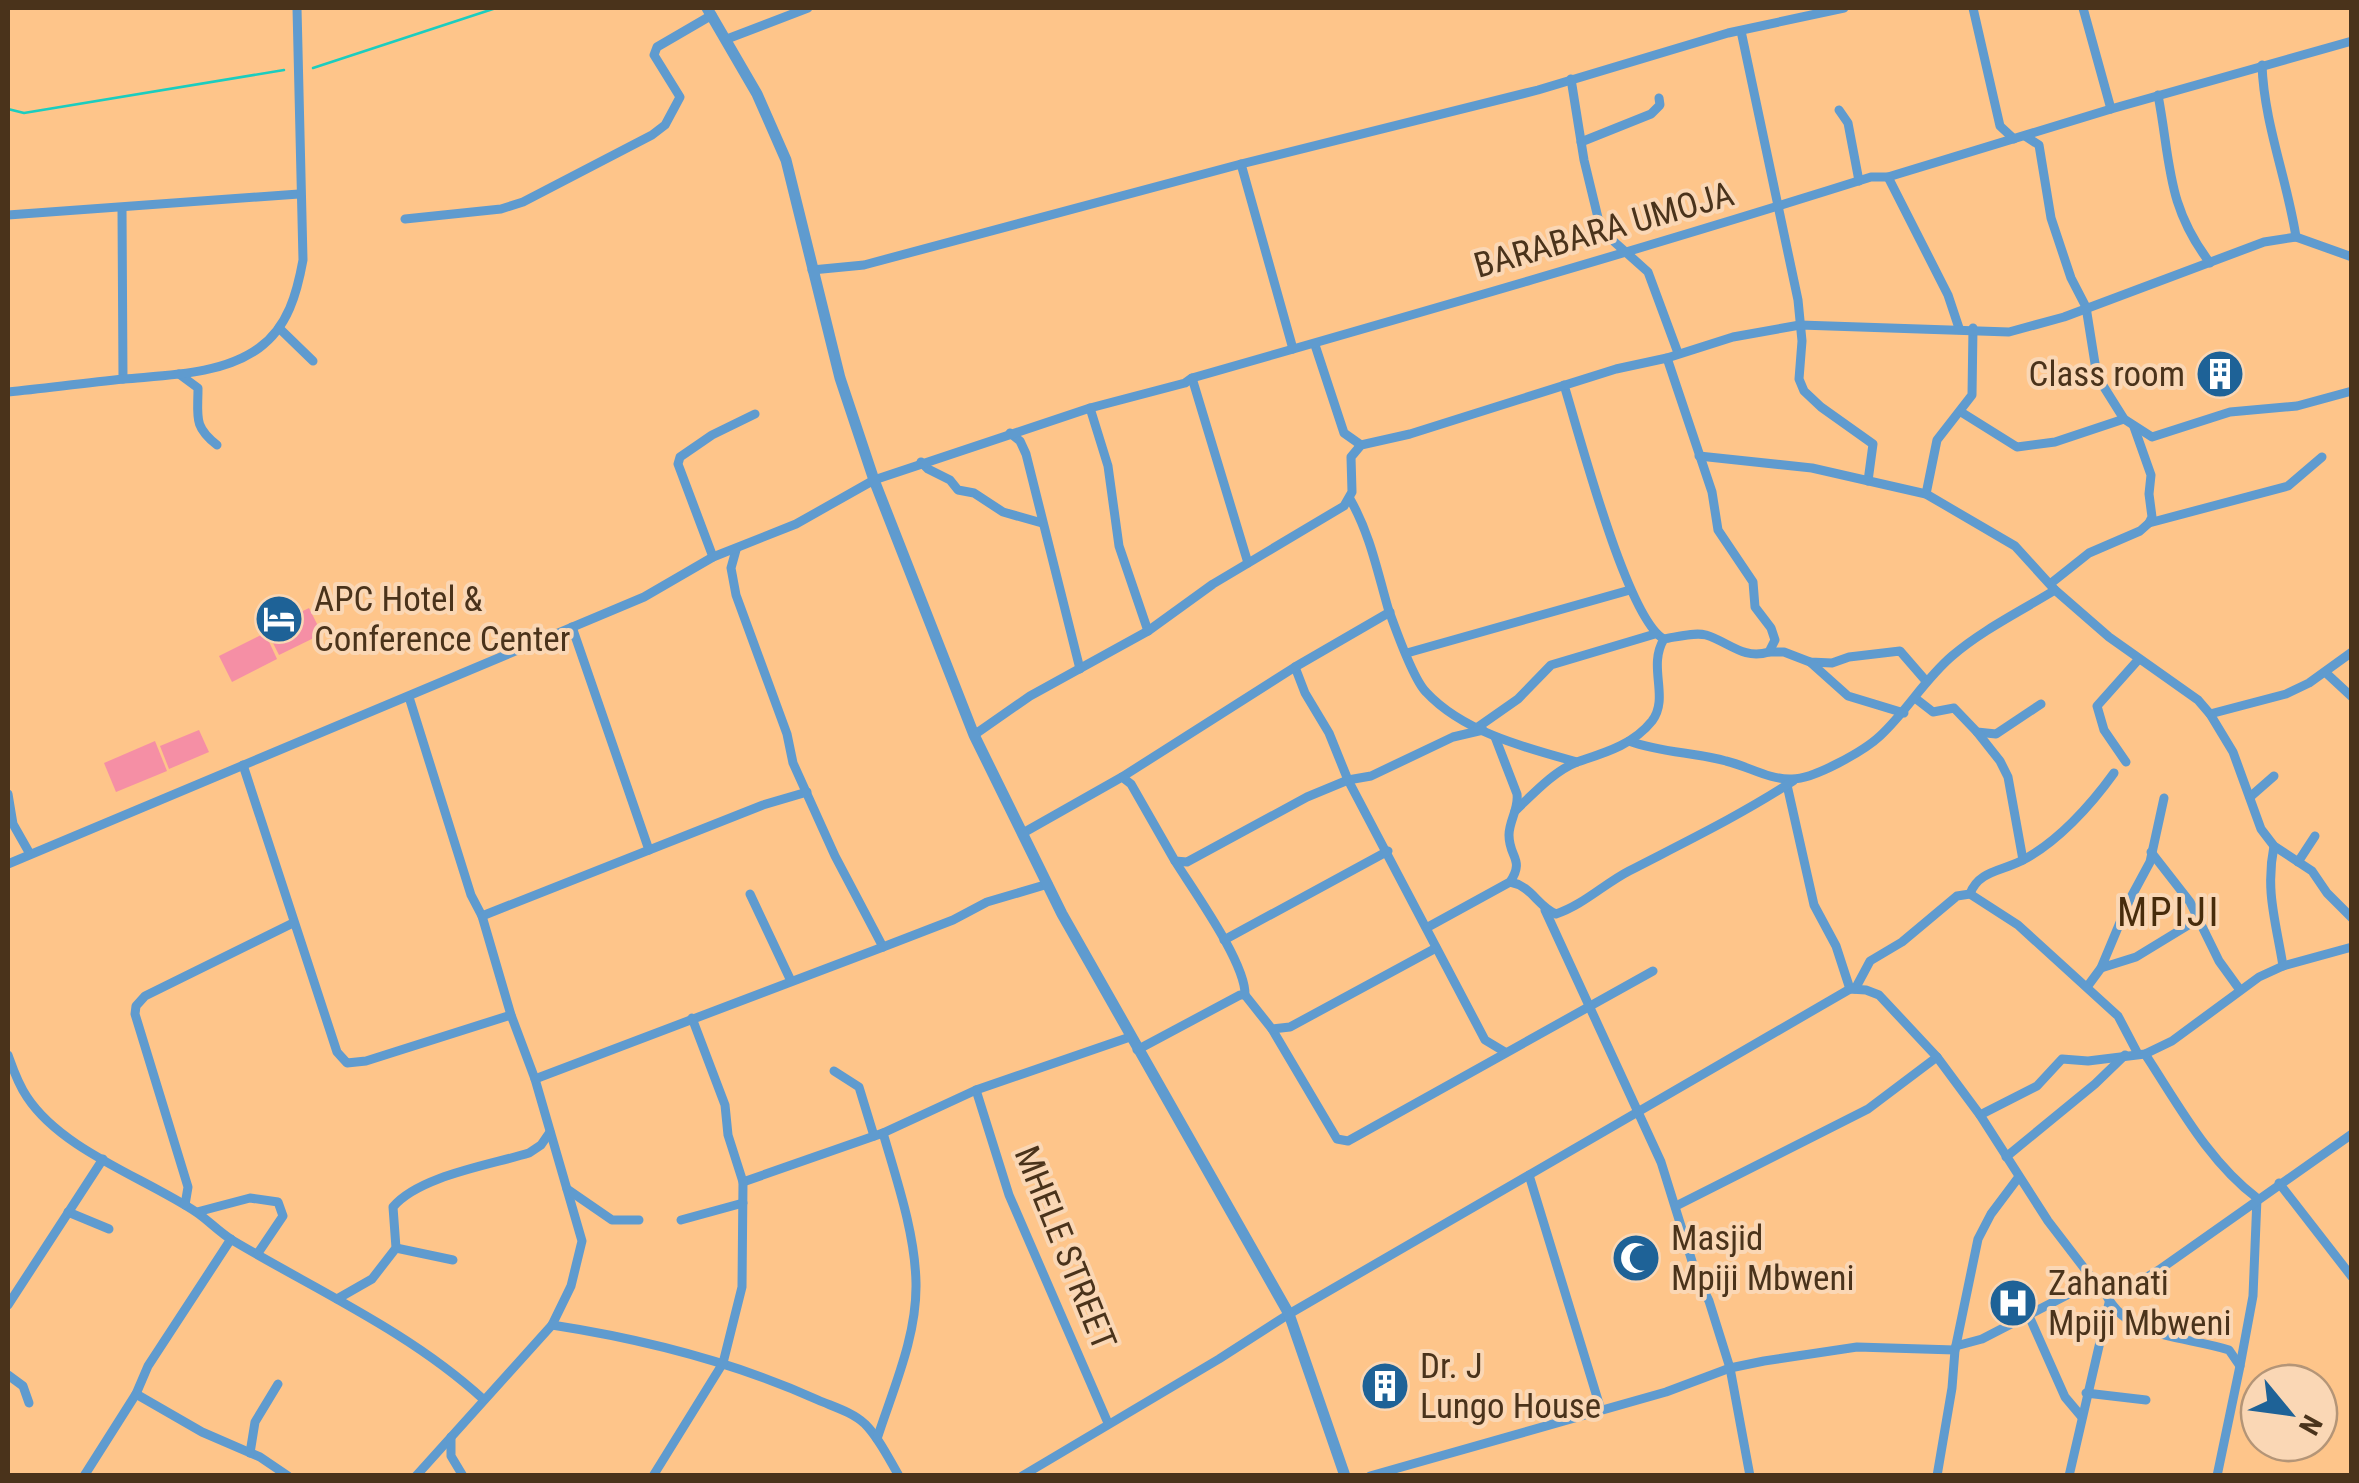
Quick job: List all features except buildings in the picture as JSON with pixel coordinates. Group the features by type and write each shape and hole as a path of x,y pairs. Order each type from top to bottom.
{"street":[{"path":"8,392 180,374 234,362 259,348 278,328 298,288 303,260 296,8"},
{"path":"726,39 808,8"},
{"path":"812,270 864,264 1538,90 1741,31 1844,8"},
{"path":"1974,8 2000,126 2039,146"},
{"path":"2083,8 2111,108"},
{"path":"405,218 523,202 652,134 664,125 680,98 654,55 657,46 709,11 757,94 786,160 840,378 874,480 974,735 1137,1050 1289,1314 1345,1476"},
{"path":"1741,31 1798,300 1802,341 1799,379 1804,390 1822,407 1873,444 1868,481"},
{"name":"BARABARA UMOJA","path":"8,864 644,597 713,557 796,524 874,480 922,462 1090,408 1185,384 1192,378 1627,254 1859,181 1888,177 2350,38"},
{"path":"2262,65 2264,99 2296,236"},
{"path":"1570,79 1601,230 1648,272 1698,456 1712,492 1718,530 1753,582 1754,608 1784,652"},
{"path":"2158,95 2178,210 2210,263"},
{"path":"1581,142 1651,114 1660,106 1659,98"},
{"path":"1838,110 1848,123 1859,181"},
{"path":"2046,130 2039,146 2051,218 2071,278 2086,308 2097,376 2124,419 2152,436 2230,412 2297,406 2352,391"},
{"path":"1241,164 1293,349"},
{"path":"1888,177 1948,295 1959,328"},
{"path":"8,214 299,194"},
{"path":"122,208 124,379"},
{"path":"1355,445 1496,409 1564,385 1733,337 1800,325 2009,332 2264,242 2296,236 2352,257"},
{"path":"278,328 313,360"},
{"path":"1926,494 1937,440 1961,412 1974,387 1973,328"},
{"path":"1315,345 1334,409 1344,433 1355,445"},
{"path":"180,374 198,388 198,424 201,432 217,445"},
{"path":"1192,378 1248,563"},
{"path":"1516,811 1562,770 1595,759 1652,722 1660,696 1656,662 1660,636 1630,590 1564,385"},
{"path":"1090,408 1108,466 1118,546 1148,630"},
{"path":"1961,412 2016,447 2055,442 2124,419"},
{"path":"713,557 678,464 680,456 756,414"},
{"path":"2134,427 2151,475 2150,523"},
{"path":"1010,433 1026,454 1080,669"},
{"path":"1355,445 1349,471 1350,500 1369,536 1390,612 1425,692 1495,737 1577,762"},
{"path":"1698,456 1762,461 1926,494 2014,546 2052,587 2138,660 2182,688 2210,714 2233,752 2261,829 2274,846 2312,871 2327,894 2352,918"},
{"path":"1545,910 1556,914 1574,908 1625,873 1876,740 1904,713 1926,680 1954,654 2052,587 2089,553 2150,523 2288,486 2322,458"},
{"path":"922,462 958,490 974,493 1003,512 1042,524"},
{"path":"974,735 1030,696 1148,630 1350,500"},
{"path":"736,550 732,568 736,596 787,734 793,763 835,856 883,947"},
{"path":"1408,653 1630,590"},
{"path":"1023,833 1122,777 1390,612"},
{"path":"572,626 649,850"},
{"path":"1175,861 1202,857 1282,809 1480,729 1518,700 1551,665 1660,636 1704,634 1744,654 1784,652 1810,662 1832,663 1850,657 1900,652 1926,680"},
{"path":"1769,652 1775,640"},
{"path":"2210,714 2286,694 2352,652"},
{"path":"2126,762 2104,730 2097,706 2138,660"},
{"path":"1810,662 1848,696 1904,713"},
{"path":"1295,667 1305,693 1330,733 1348,780 1436,948 1486,1040 1504,1052"},
{"path":"2325,672 2352,697"},
{"path":"409,697 580,1225 580,1260 552,1325 416,1476"},
{"path":"1915,698 1933,712 1954,708 2000,761 2008,777 2023,860"},
{"path":"1977,732 1996,734 2040,704"},
{"path":"1428,928 1510,882 1518,866 1509,832 1517,794 1495,737"},
{"path":"1628,741 1663,752 1724,760 1791,782"},
{"path":"242,765 337,1052 348,1062 366,1061 511,1015"},
{"path":"1970,894 1980,877 2023,860 2096,798 2114,773"},
{"path":"2250,797 2274,776"},
{"path":"1122,777 1132,784 1224,940 1246,986 1245,995 1272,1029 1337,1139 1348,1141 1654,970"},
{"path":"1791,782 1814,905 1836,946 1852,989"},
{"path":"482,916 763,805 807,792"},
{"path":"2087,987 2100,968 2150,862 2164,798"},
{"path":"9,802 12,824 30,854"},
{"path":"2298,862 2315,836"},
{"path":"2274,846 2269,872 2270,907 2283,966"},
{"path":"1224,940 1388,850"},
{"path":"2152,852 2200,918 2219,961 2240,990"},
{"path":"1510,882 1528,888 1545,910 1640,1113 1730,1368 1750,1476"},
{"path":"535,1080 952,920 988,902 1048,884"},
{"path":"750,894 791,982"},
{"path":"1022,1476 1038,1471 1108,1423 1219,1360 1289,1314 1852,989 1870,961 1902,942 1957,896 1970,894 2018,926 2118,1016 2136,1054 2202,1141 2256,1198 2253,1296 2240,1363"},
{"path":"2100,968 2136,956 2200,918"},
{"path":"185,1206 188,1187 135,1014 136,1006 145,996 293,922"},
{"path":"1980,1115 2037,1086 2062,1059 2136,1054 2172,1041 2240,990 2283,966 2352,947"},
{"path":"1272,1029 1290,1026 1436,948"},
{"path":"1852,989 1878,995 1938,1057 1980,1115 2018,1178 2094,1281 2107,1290 2121,1292 2159,1270 2352,1134"},
{"path":"1137,1050 1245,995"},
{"path":"659,1473 723,1363 742,1287 743,1182 728,1135 724,1105 692,1018"},
{"path":"743,1182 878,1135 976,1090 1130,1036"},
{"path":"1485,1063 1486,1040"},
{"path":"2006,1157 2136,1054"},
{"path":"8,1055 28,1100 49,1123 103,1159 197,1212 231,1239 452,1370 483,1399"},
{"path":"1676,1206 1868,1110 1938,1057"},
{"path":"834,1071 859,1087 878,1135 904,1202 916,1282 908,1346 877,1439"},
{"name":"MHELE STREET","path":"976,1090 1008,1195 1108,1423"},
{"path":"337,1299 372,1279 396,1248 394,1206 404,1194 529,1153 550,1132"},
{"path":"8,1305 103,1159"},
{"path":"1529,1176 1600,1410"},
{"path":"1936,1476 1955,1348 1978,1239 2018,1178"},
{"path":"2279,1183 2352,1277"},
{"path":"567,1189 612,1220 639,1220"},
{"path":"197,1212 250,1198 278,1202 282,1216 258,1253"},
{"path":"681,1220 743,1202"},
{"path":"68,1212 109,1229"},
{"path":"84,1476 136,1394 148,1366 231,1239"},
{"path":"396,1248 453,1260"},
{"path":"1370,1476 1666,1392 1730,1368 1858,1347 1955,1348 1982,1339 2094,1281"},
{"path":"2069,1476 2109,1304 2107,1290"},
{"path":"2109,1304 2134,1326 2229,1350 2243,1346"},
{"path":"2029,1316 2065,1397 2081,1416"},
{"path":"552,1325 600,1332 723,1363 852,1414 877,1439 899,1476"},
{"path":"2229,1350 2239,1365"},
{"path":"2217,1476 2239,1371"},
{"path":"8,1374 23,1386 29,1403"},
{"path":"250,1453 255,1422 278,1384"},
{"path":"2086,1393 2146,1400"},
{"path":"136,1394 288,1476"},
{"path":"451,1438 454,1464 463,1476"},
{"path":"430,1460 454,1464"}],"shaded area":[{"path":"309,608 322,634 279,655 266,629"},
{"path":"265,633 277,659 232,682 219,656"},
{"path":"199,730 209,752 169,769 160,746"},
{"path":"155,741 167,771 116,792 104,763"}],"waterway":[{"path":"313,68 496,8"},
{"path":"8,109 24,113 284,70"}],"place":[{"name":"Class room","path":"2220,374"},
{"name":"APC Hotel & Conference Center","path":"279,619"},
{"name":"Masjid Mpiji Mbweni","path":"1636,1258"},
{"name":"Zahanati Mpiji Mbweni","path":"2013,1303"},
{"name":"Dr. J Lungo House","path":"1385,1386"}],"district":[{"name":"MPIJI","path":"2169,912"}]}
